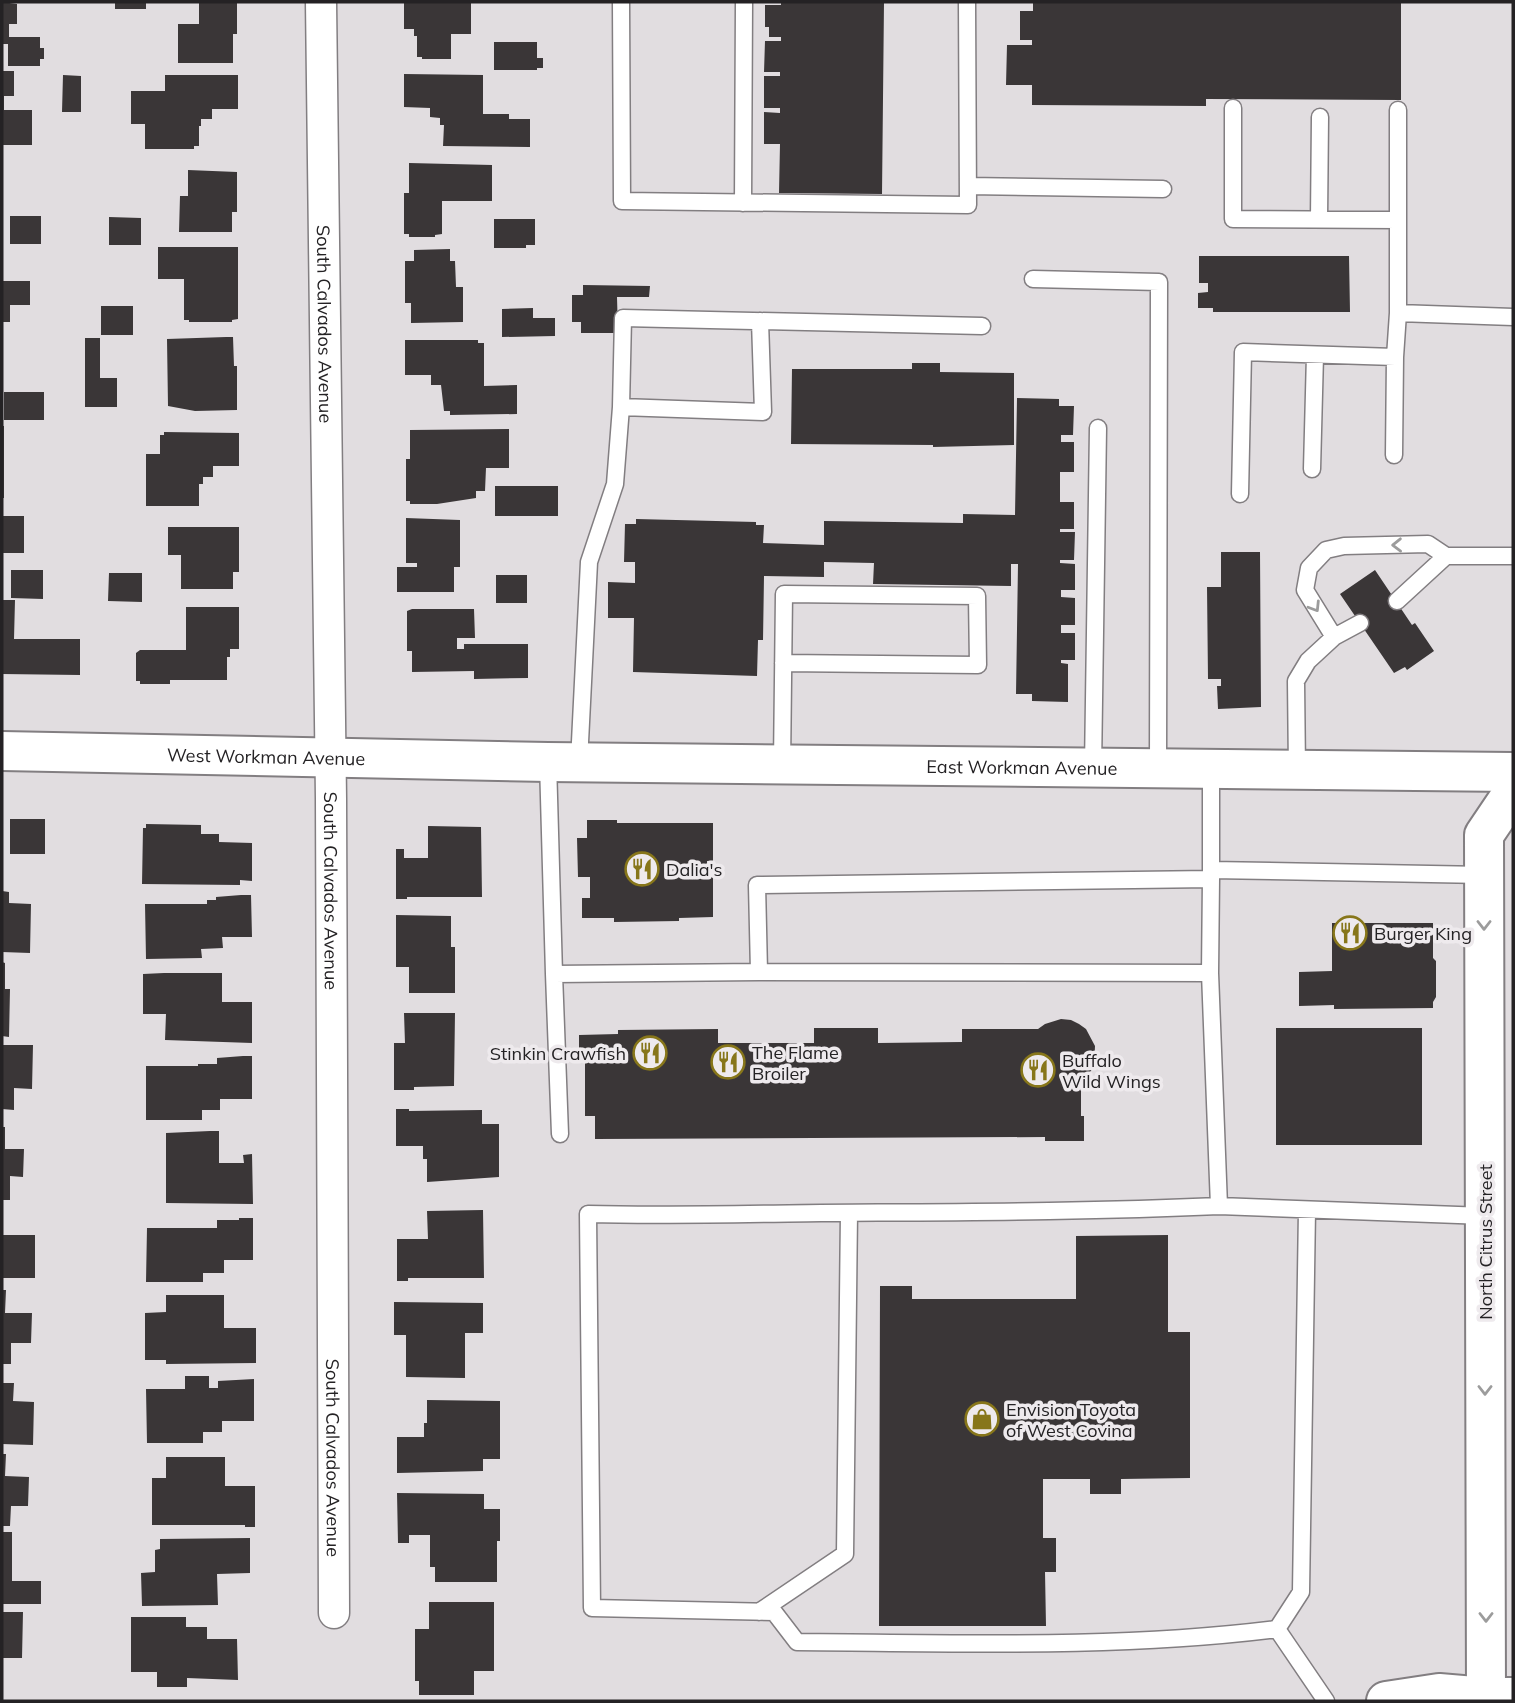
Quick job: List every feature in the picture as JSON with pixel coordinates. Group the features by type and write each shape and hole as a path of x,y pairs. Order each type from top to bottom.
{"street":[{"name":"South Calvados Avenue","path":"321,2 330,758 334,1613"},
{"name":"West Workman Avenue","path":"2,751 553,762"},
{"name":"East Workman Avenue","path":"553,762 1513,772"},
{"name":"North Citrus Street","path":"1495,1698 1485,1216 1484,835 1513,792"},
{"path":"1386,1701 1439,1693 1495,1698"}],"lane":[{"path":"621,2 622,201 968,205 967,2"},
{"path":"743,203 744,2"},
{"path":"1233,108 1233,219 1398,220"},
{"path":"1394,455 1398,313 1398,110"},
{"path":"1319,219 1320,117"},
{"path":"968,187 1163,189"},
{"path":"1033,279 1159,282 1158,768"},
{"path":"1398,313 1513,317"},
{"path":"560,1134 554,974 553,762 589,562 615,484 621,407 623,318 982,326"},
{"path":"621,407 763,412 760,321"},
{"path":"1240,494 1243,352 1395,357"},
{"path":"1312,469 1315,355"},
{"path":"1093,768 1098,428"},
{"path":"1334,637 1305,590 1309,568 1326,550 1344,546 1428,544 1446,556 1513,556"},
{"path":"1397,601 1446,556"},
{"path":"782,765 783,663 784,594 977,596 978,664 783,663"},
{"path":"1297,770 1296,681 1308,661 1334,637 1360,623"},
{"path":"1211,769 1210,974 1219,1206"},
{"path":"759,972 757,885 1211,875 1484,875"},
{"path":"554,974 1210,974"},
{"path":"1307,1210 1301,1592 1277,1629 1208,1638 1041,1644 797,1642 774,1612 592,1608 588,1214 676,1217 1093,1212 1219,1206 1485,1216"},
{"path":"759,1612 845,1554 849,1213"},
{"path":"1277,1629 1325,1701"}],"building":[{"path":"2,2 17,4 17,24 9,24 9,37 40,37 44,59 40,59 40,66 8,66 8,44 2,44"},
{"path":"115,2 146,2 146,9 115,9"},
{"path":"199,2 237,2 233,63 178,63 178,24 199,24"},
{"path":"404,2 471,2 471,34 451,34 451,59 417,57 417,36 414,36 414,29 404,29"},
{"path":"781,2 884,2 882,194 779,193 780,144 764,144 764,112 780,113 780,108 764,108 764,76 780,76 780,72 764,72 765,41 781,41 781,37 769,37 769,27 765,27 765,5 781,5"},
{"path":"1033,2 1401,2 1401,100 1206,99 1206,106 1032,105 1032,85 1006,85 1007,45 1032,45 1032,40 1020,40 1020,11 1033,11"},
{"path":"494,42 537,42 537,58 543,58 543,68 494,70"},
{"path":"2,71 14,71 14,96 4,96 4,110 32,110 32,145 2,145"},
{"path":"404,74 483,75 483,114 509,114 509,119 530,119 530,147 443,146 444,125 440,125 440,118 430,117 430,108 404,107"},
{"path":"63,75 81,76 81,112 62,112"},
{"path":"165,75 238,75 238,109 212,109 212,119 201,119 199,146 194,146 194,149 145,149 145,124 131,124 131,91 165,91"},
{"path":"409,163 492,165 492,201 442,201 442,234 435,237 409,237 409,234 404,234 404,193 409,193"},
{"path":"188,170 237,172 237,212 232,212 232,232 179,232 180,196 188,196"},
{"path":"10,216 41,216 41,244 10,244"},
{"path":"109,217 141,218 141,245 109,245"},
{"path":"494,219 535,219 535,245 526,245 526,248 494,248"},
{"path":"158,247 238,247 238,319 232,322 184,320 184,279 158,279"},
{"path":"450,249 450,261 455,261 456,287 463,287 463,322 411,323 411,303 405,303 405,261 414,261 414,250"},
{"path":"1199,256 1349,256 1350,312 1213,312 1213,308 1198,308 1198,293 1208,292 1208,283 1199,283"},
{"path":"2,281 30,281 30,305 10,305 10,322 2,322"},
{"path":"583,285 650,286 649,297 617,297 618,333 581,333 581,322 572,322 572,295 583,295"},
{"path":"101,306 133,306 133,335 101,335"},
{"path":"533,308 533,318 555,318 555,336 502,337 502,309"},
{"path":"233,337 234,366 237,366 237,410 195,411 168,406 167,339"},
{"path":"85,338 100,338 100,378 117,378 117,407 85,407"},
{"path":"405,340 478,340 478,343 484,343 484,386 517,385 517,414 450,415 450,411 444,411 441,385 431,385 431,375 405,375"},
{"path":"912,363 940,363 940,372 1014,373 1014,445 933,447 791,444 792,369 912,369"},
{"path":"4,392 44,392 44,420 4,420"},
{"path":"1017,398 1059,399 1059,406 1074,406 1073,435 1061,435 1061,442 1074,442 1074,472 1060,472 1060,502 1074,502 1074,529 1060,529 1060,532 1075,532 1074,560 1060,560 1060,563 1075,564 1075,590 1061,590 1061,597 1075,598 1075,625 1061,625 1061,633 1075,633 1075,660 1061,660 1061,663 1068,664 1068,702 1032,701 1032,694 1016,694 1018,564 1011,564 1011,586 873,584 874,563 824,562 824,577 764,576 763,640 758,640 757,676 633,672 634,618 608,618 608,582 635,583 635,562 624,562 625,524 636,524 636,519 756,522 756,525 764,525 763,543 824,545 824,521 963,523 963,514 1015,515"},
{"path":"4,426 4,498 2,498"},
{"path":"509,429 509,468 486,468 485,491 476,491 476,498 437,504 410,504 410,501 406,501 406,459 410,459 410,430"},
{"path":"164,432 239,433 239,466 213,466 213,477 203,477 203,484 199,484 199,506 146,506 146,454 160,454 160,435 164,435"},
{"path":"495,486 558,486 558,516 495,516"},
{"path":"2,516 24,516 24,553 2,553"},
{"path":"406,518 460,520 460,567 454,567 454,592 397,592 397,567 417,567 417,563 406,563"},
{"path":"168,527 239,527 239,572 233,572 233,589 181,589 181,555 168,555"},
{"path":"1221,552 1260,552 1261,707 1218,709 1217,686 1221,686 1221,679 1208,679 1207,587 1221,587"},
{"path":"11,570 43,570 43,599 11,598"},
{"path":"1375,570 1412,625 1415,623 1434,651 1407,670 1405,667 1394,673 1340,594"},
{"path":"109,573 142,573 142,602 108,601"},
{"path":"496,575 527,575 527,603 496,603"},
{"path":"2,600 15,600 14,639 80,639 80,675 2,674"},
{"path":"186,607 239,607 239,649 230,649 230,657 227,657 227,680 170,680 170,684 140,684 140,681 136,681 136,653 140,650 186,650"},
{"path":"474,609 475,638 457,638 457,649 464,649 464,644 528,644 528,678 474,679 474,671 412,672 412,651 407,651 407,611"},
{"path":"10,819 45,819 45,854 10,854"},
{"name":"Dalia's","path":"587,820 617,820 617,823 713,823 713,861 707,861 707,877 713,877 713,917 679,918 679,921 614,922 614,918 582,918 582,898 590,898 590,877 578,877 577,838 587,838"},
{"path":"146,824 201,825 201,834 219,834 219,842 252,843 252,881 240,880 240,885 142,884 143,828 146,828"},
{"path":"428,826 481,827 482,897 396,899 396,849 404,849 404,858 428,858"},
{"path":"2,891 9,892 9,903 31,904 30,953 2,952"},
{"path":"251,895 252,937 222,937 223,948 201,949 202,958 146,959 145,904 207,904 207,900 216,900 216,897"},
{"path":"396,915 451,916 451,947 455,947 455,993 409,993 409,967 396,967"},
{"path":"1332,923 1433,923 1436,997 1433,1008 1334,1009 1334,1005 1299,1006 1299,972 1332,971"},
{"path":"2,962 5,963 5,989 10,989 9,1037 2,1036"},
{"path":"222,973 222,1002 252,1002 252,1043 165,1040 166,1014 143,1014 143,974"},
{"path":"404,1013 455,1013 454,1086 394,1090 394,1043 405,1043"},
{"path":"1061,1019 1071,1020 1086,1029 1095,1046 1094,1067 1081,1083 1084,1141 1045,1141 1045,1137 595,1139 595,1116 585,1116 585,1054 579,1054 579,1035 618,1034 618,1030 718,1029 718,1043 814,1043 814,1028 878,1028 878,1043 962,1042 962,1029 1038,1029"},
{"path":"1276,1028 1422,1028 1422,1145 1276,1145"},
{"path":"2,1045 33,1045 32,1089 14,1088 14,1110 2,1109"},
{"path":"252,1056 252,1099 220,1099 220,1110 202,1110 202,1120 146,1120 146,1066 198,1066 217,1064 217,1058"},
{"path":"396,1109 482,1110 482,1124 499,1124 499,1177 427,1182 427,1159 423,1159 423,1146 396,1146"},
{"path":"2,1127 5,1127 5,1149 24,1149 23,1177 10,1176 10,1200 2,1200"},
{"path":"219,1131 219,1163 244,1163 243,1155 252,1154 253,1204 166,1203 166,1133"},
{"path":"483,1210 484,1278 408,1278 408,1281 397,1281 397,1239 428,1239 427,1211"},
{"path":"253,1218 253,1260 224,1260 224,1273 203,1273 203,1282 146,1282 147,1228 217,1228 217,1220"},
{"path":"2,1235 35,1235 35,1278 2,1278"},
{"path":"1168,1235 1168,1332 1190,1332 1190,1478 1121,1479 1121,1494 1090,1494 1090,1479 1043,1479 1043,1538 1056,1538 1056,1572 1045,1572 1046,1626 879,1626 880,1286 912,1286 912,1299 1076,1299 1076,1236"},
{"path":"2,1290 6,1290 5,1313 32,1313 31,1343 11,1343 11,1364 2,1364"},
{"path":"166,1295 224,1295 224,1328 256,1328 256,1363 166,1364 166,1360 145,1360 145,1313 166,1312"},
{"path":"394,1302 483,1303 483,1333 465,1333 465,1378 406,1377 406,1335 394,1335"},
{"path":"185,1376 209,1376 209,1388 218,1388 218,1381 254,1379 254,1421 222,1421 222,1432 203,1432 203,1443 147,1443 146,1389 185,1389"},
{"path":"2,1383 14,1383 13,1401 34,1402 33,1445 2,1444"},
{"path":"427,1400 500,1401 500,1459 483,1459 483,1471 397,1473 397,1437 424,1437"},
{"path":"2,1454 6,1454 5,1476 29,1477 28,1506 11,1506 10,1526 2,1526"},
{"path":"166,1457 225,1457 225,1486 255,1486 255,1527 152,1525 152,1478 166,1478"},
{"path":"397,1493 484,1494 484,1509 500,1509 497,1582 435,1582 435,1567 430,1567 430,1535 409,1535 409,1543 398,1543"},
{"path":"2,1532 12,1532 12,1581 41,1581 41,1604 2,1604"},
{"path":"250,1538 250,1573 217,1574 218,1605 142,1606 141,1573 155,1572 155,1550 160,1549 160,1539"},
{"path":"429,1602 494,1602 494,1671 474,1671 474,1695 419,1695 419,1681 415,1681 415,1629 429,1629"},
{"path":"2,1612 23,1612 22,1658 2,1658"},
{"path":"131,1617 186,1617 186,1627 207,1627 207,1639 237,1639 238,1680 187,1678 187,1687 157,1687 157,1672 131,1672"}],"place":[{"name":"Dalia's","path":"642,869"},
{"name":"Burger King","path":"1350,933"},
{"name":"Stinkin Crawfish","path":"650,1053"},
{"name":"The Flame Broiler","path":"728,1062"},
{"name":"Buffalo Wild Wings","path":"1038,1070"},
{"name":"Envision Toyota of West Covina","path":"982,1419"}]}
